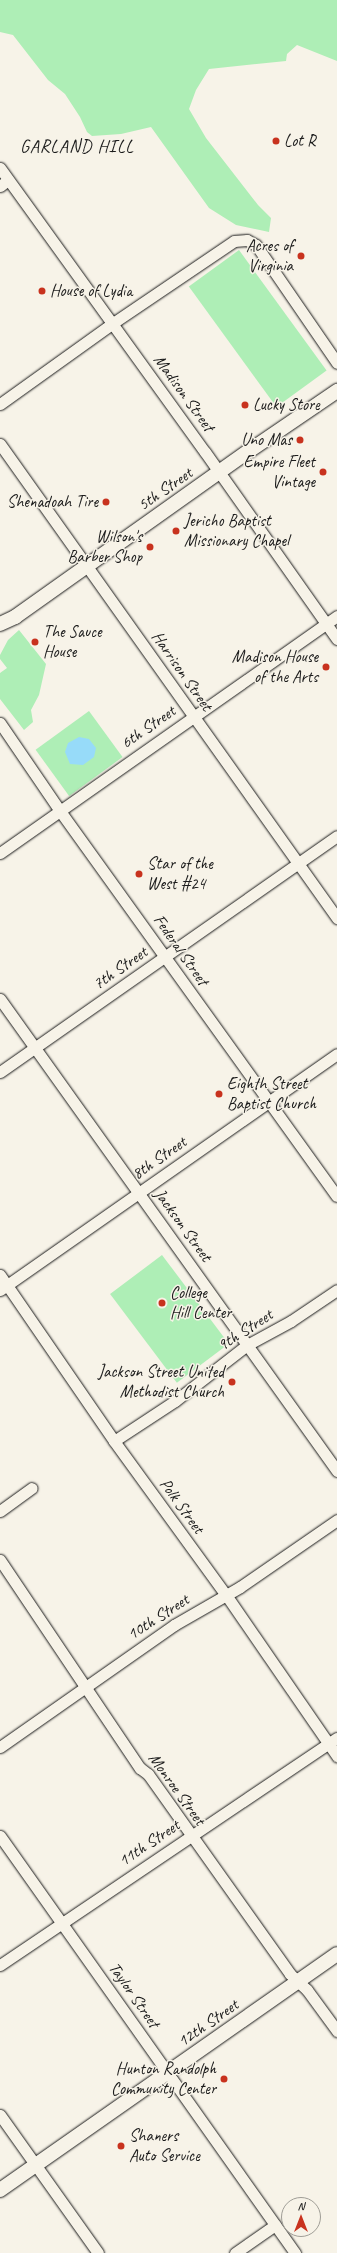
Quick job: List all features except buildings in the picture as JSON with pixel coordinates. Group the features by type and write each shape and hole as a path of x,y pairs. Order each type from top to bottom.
{"main road":[{"name":"5th Street","path":"0,624 15,617 337,391"},
{"name":"5th Street","path":"0,633 15,617"},
{"name":"12th Street","path":"0,2190 337,1954"}],"street":[{"name":"Madison Street","path":"0,168 4,183 112,323 220,473 337,640"},
{"path":"0,404 112,323 234,241 247,240 256,245 337,363"},
{"name":"Harrison Street","path":"0,444 337,918"},
{"name":"6th Street","path":"0,853 337,616"},
{"name":"Federal Street","path":"0,723 60,811 337,1196"},
{"name":"7th Street","path":"0,1072 337,836"},
{"name":"Jackson Street","path":"0,999 337,1471"},
{"name":"8th Street","path":"4,1287 337,1054"},
{"name":"Polk Street","path":"0,1275 4,1287 114,1441 333,1741 337,1756"},
{"name":"9th Street","path":"114,1441 175,1402 247,1345 290,1321 337,1290"},
{"path":"0,1511 32,1488"},
{"name":"10th Street","path":"0,1747 174,1625 226,1595 337,1520"},
{"name":"Monroe Street","path":"0,1560 140,1768 148,1774 290,1974 307,1990 337,2031"},
{"name":"11th Street","path":"0,1965 61,1922 333,1741"},
{"name":"Taylor Street","path":"0,1836 295,2253"},
{"path":"0,2115 98,2253"},
{"path":"235,2253 275,2225"}],"green space":[{"path":"0,0 337,0 337,61 297,45 287,54 286,61 209,69 196,90 189,109 206,138 258,205 271,218 269,232 236,225 209,208 151,127 121,134 92,136 87,132 80,117 65,94 48,80 13,35 0,32"},
{"path":"239,250 327,371 276,407 189,286"},
{"path":"19,630 46,664 39,695 31,710 33,722 24,730 0,699 0,673 7,668 0,659 0,655 8,640"},
{"path":"89,711 123,757 69,796 36,750"},
{"path":"162,1255 229,1344 177,1383 110,1294"}],"water":[{"path":"79,737 89,739 96,748 94,757 83,765 70,764 65,752 68,743"}],"place":[{"name":"Lot R","path":"276,141"},
{"name":"Acres of Virginia","path":"301,256"},
{"name":"House of Lydia","path":"42,291"},
{"name":"Lucky Store","path":"245,405"},
{"name":"Uno Mas","path":"300,440"},
{"name":"Empire Fleet Vintage","path":"323,472"},
{"name":"Shenadoah Tire","path":"106,502"},
{"name":"Jericho Baptist Missionary Chapel","path":"176,531"},
{"name":"Wilson's Barber Shop","path":"150,547"},
{"name":"The Sauce House","path":"35,642"},
{"name":"Madison House of the Arts","path":"326,667"},
{"name":"Star of the West #24","path":"139,874"},
{"name":"Eighth Street Baptist Church","path":"219,1094"},
{"name":"College Hill Center","path":"162,1303"},
{"name":"Jackson Street United Methodist Church","path":"232,1382"},
{"name":"Hunton Randolph Community Center","path":"224,2079"},
{"name":"Shaners Auto Service","path":"121,2146"}],"district":[{"name":"GARLAND HILL","path":"77,146"}]}
